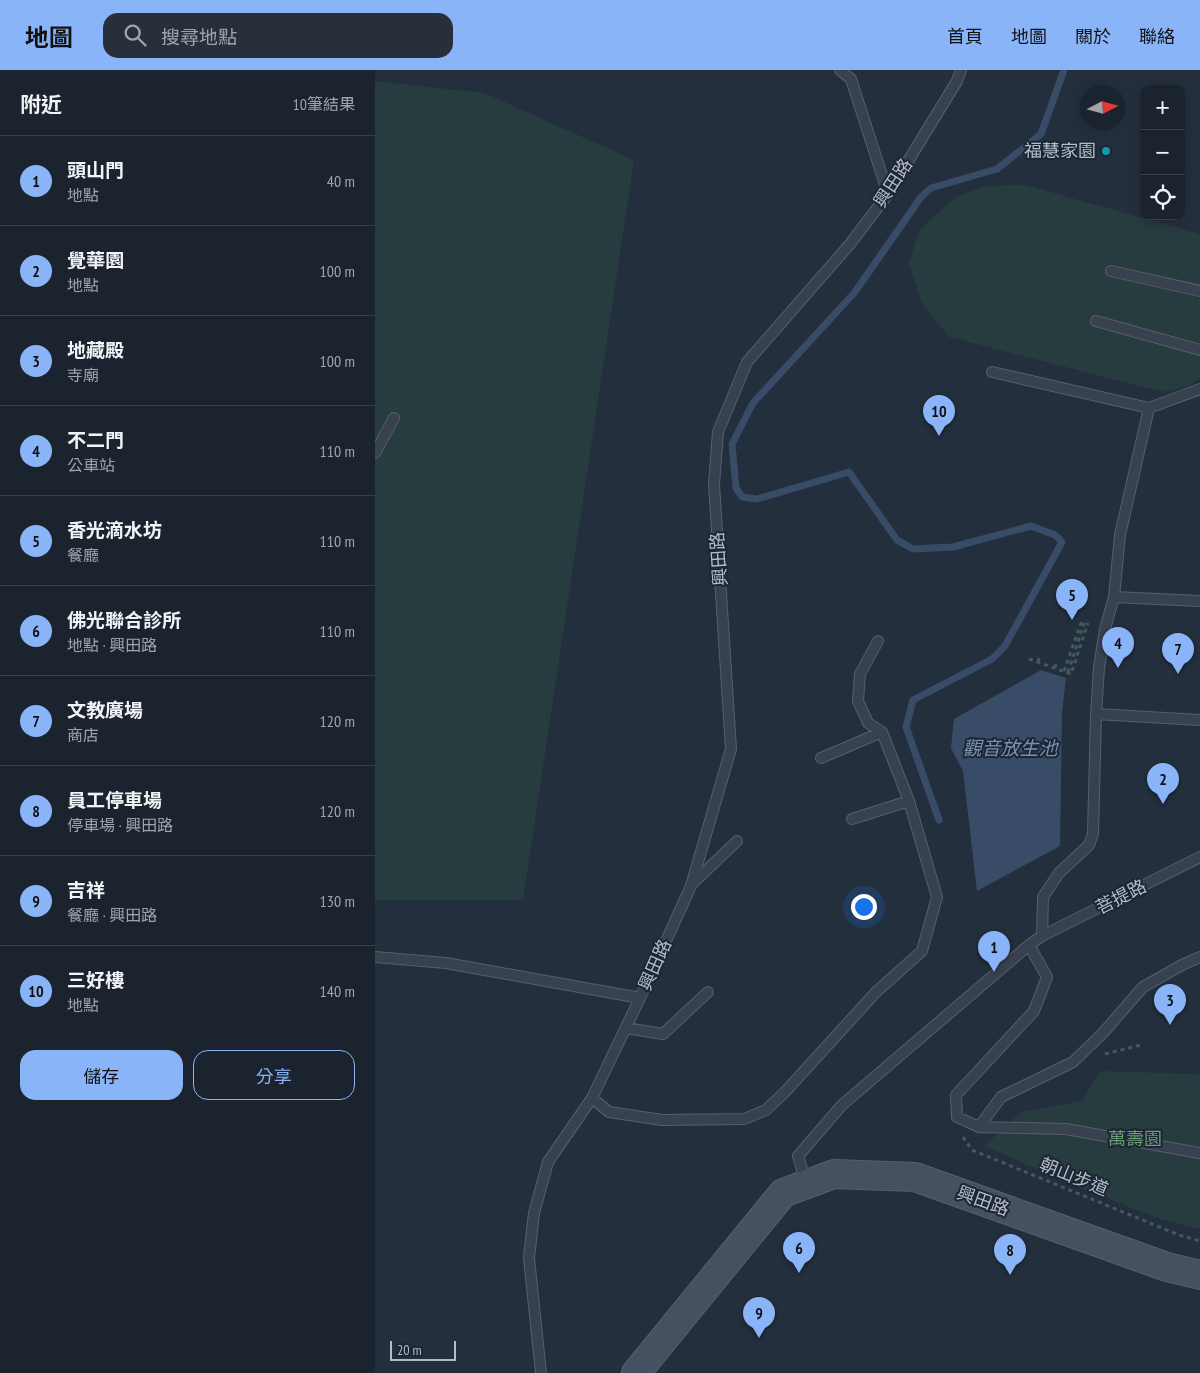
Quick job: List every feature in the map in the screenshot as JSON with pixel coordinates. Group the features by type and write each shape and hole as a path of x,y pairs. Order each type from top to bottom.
{"street":[{"name":"興田路","path":"643,1371 783,1193 833,1174 915,1177 1167,1267 1200,1275"}],"lane":[{"path":"840,70 851,79 888,194"},
{"name":"興田路","path":"541,1373 529,1258 534,1213 548,1162 592,1098 691,886 731,749 714,484 718,432 747,362 850,244 888,194 957,80 961,70"},
{"path":"1111,271 1200,291"},
{"path":"1095,321 1200,350"},
{"path":"992,372 1149,408 1200,389"},
{"path":"1042,936 1043,897 1059,873 1089,845 1093,834 1099,668 1105,629 1114,597 1120,535 1149,408"},
{"path":"375,453 394,418"},
{"path":"1114,597 1200,601"},
{"path":"592,1098 609,1112 661,1120 744,1119 766,1110 785,1092 876,992 922,951 937,897 909,801 882,732 868,723 858,701 860,674 878,641"},
{"path":"1096,714 1200,720"},
{"path":"821,758 882,732"},
{"path":"852,819 909,801"},
{"path":"691,886 737,841"},
{"name":"菩提路","path":"807,1184 798,1156 842,1105 1029,945 1042,936 1200,857"},
{"path":"1029,945 1047,977 1034,1011 955,1095 957,1118 979,1127 1066,1129 1200,1153"},
{"path":"375,956 446,963 640,998"},
{"path":"979,1127 1001,1097 1073,1062 1103,1033 1143,987 1200,956"},
{"path":"625,1028 663,1034 708,992"}],"path":[{"path":"1029,659 1071,674 1085,621 1066,672"},
{"path":"1038,662 1040,654"},
{"path":"1055,668 1057,661"},
{"name":"朝山步道","path":"957,1118 963,1138 971,1150 1179,1235 1200,1241"}],"green space":[{"path":"375,81 484,93 634,160 523,900 375,900"},
{"path":"1025,185 1140,217 1140,220 1150,220 1200,234 1200,379 1190,385 1167,392 949,337 922,304 909,263 919,231 958,196 983,187"},
{"name":"萬壽園","path":"1100,1071 1192,1074 1200,1076 1200,1229 1160,1219 1071,1184 984,1146 1021,1112 1082,1101"}],"water":[{"name":"觀音放生池","path":"1041,670 1066,678 1062,713 1060,846 977,891 963,771 951,748 954,719"}],"waterway":[{"path":"939,820 906,727 913,700 992,659 1005,646 1062,542 1055,535 1031,526 953,547 913,549 897,540 849,472 757,499 742,497 736,488 732,444 753,403 855,292 921,197 931,188 997,169 1041,134 1064,70"}],"place":[{"name":"福慧家園","path":"1106,151"},
{"name":"三好樓","path":"939,436"},
{"name":"香光滴水坊","path":"1072,620"},
{"name":"不二門","path":"1118,668"},
{"name":"文教廣場","path":"1178,674"},
{"name":"覺華園","path":"1163,804"},
{"name":"頭山門","path":"994,972"},
{"name":"地藏殿","path":"1170,1025"},
{"name":"佛光聯合診所","path":"799,1273"},
{"name":"員工停車場","path":"1010,1275"},
{"name":"吉祥","path":"759,1338"}]}
